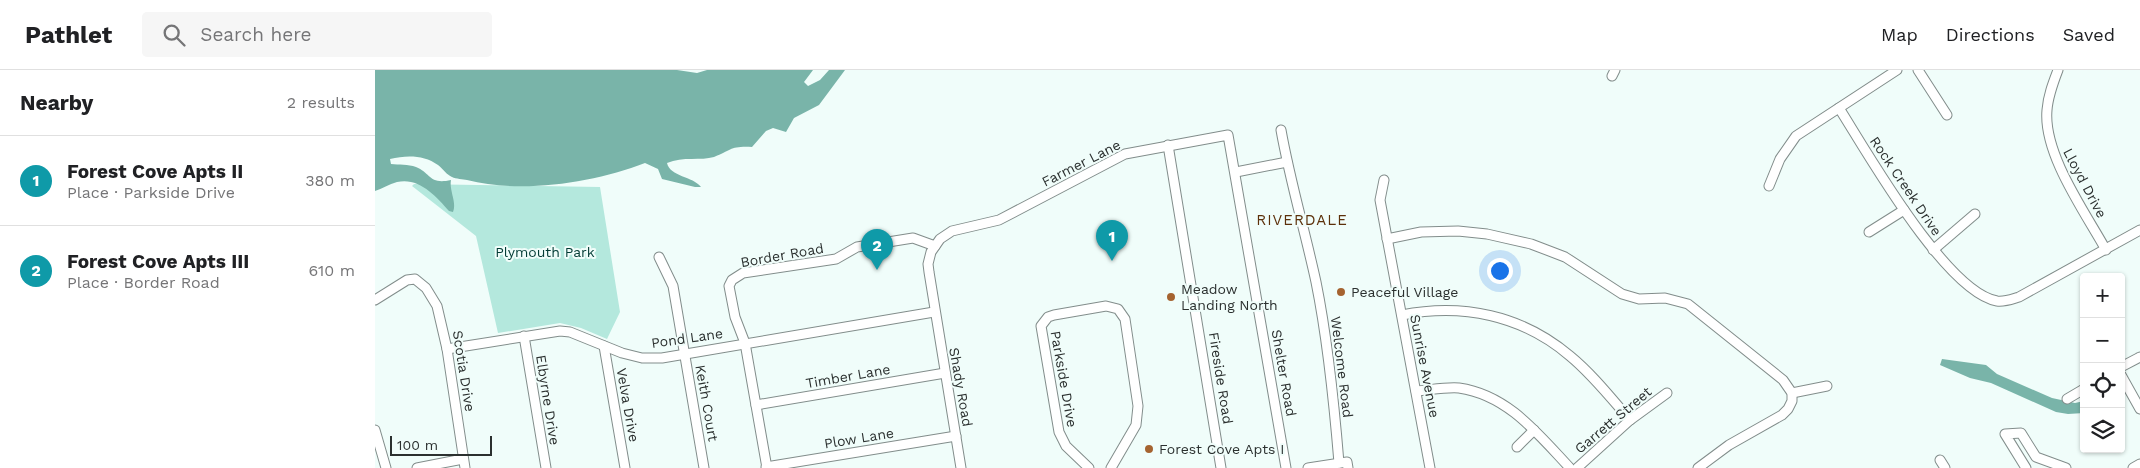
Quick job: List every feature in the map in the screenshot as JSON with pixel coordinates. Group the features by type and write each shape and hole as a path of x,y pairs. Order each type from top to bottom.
{"street":[{"path":"1769,186 1780,158 1796,136 1897,70"},
{"path":"1918,70 1947,115"},
{"name":"Lloyd Drive","path":"2058,70 2049,93 2047,112 2051,149 2106,250"},
{"name":"Rock Creek Drive","path":"1839,108 1904,210 1933,250 1970,286 1997,301 2019,297 2140,230"},
{"name":"Welcome Road","path":"1281,130 1327,340 1339,462"},
{"name":"Farmer Lane","path":"935,246 939,239 952,231 999,220 1125,154 1228,134"},
{"name":"Shelter Road","path":"1228,134 1286,468"},
{"name":"Fireside Road","path":"1168,145 1221,468"},
{"path":"1236,172 1287,162"},
{"name":"Sunrise Avenue","path":"1384,180 1380,200 1430,468"},
{"path":"1869,232 1904,210"},
{"path":"1933,250 1975,214"},
{"path":"1387,239 1421,232 1458,230 1515,239 1547,249 1579,266 1622,294 1639,299 1665,298 1688,304 1783,380 1792,393 1792,401 1782,415 1729,446 1698,468"},
{"name":"Border Road","path":"766,467 745,343 735,317 729,286 732,280 737,275 837,259 857,247 913,238 935,246"},
{"name":"Shady Road","path":"935,246 928,264 934,312 961,468"},
{"name":"Keith Court","path":"659,257 667,270 673,286 704,468"},
{"name":"Scotia Drive","path":"375,300 407,280 415,280 422,284 430,294 440,314 464,463"},
{"name":"Parkside Drive","path":"1089,468 1065,446 1059,432 1041,326 1048,317 1054,314 1106,306 1118,309 1125,319 1138,406 1136,425 1111,468"},
{"path":"1401,315 1436,310 1472,311 1524,326 1548,339 1570,356 1630,420"},
{"name":"Pond Lane","path":"447,350 550,332 570,332 622,353 642,358 662,358 934,312"},
{"name":"Elbyrne Drive","path":"524,336 546,468"},
{"name":"Velva Drive","path":"604,346 625,468"},
{"path":"2125,365 2140,357"},
{"name":"Timber Lane","path":"756,405 945,373"},
{"path":"2125,382 2140,409"},
{"path":"1792,393 1827,386"},
{"path":"1417,391 1458,388 1486,396 1509,408 1534,430 1570,468"},
{"path":"2067,399 2080,391"},
{"name":"Garrett Street","path":"1577,468 1630,420 1667,393"},
{"path":"375,430 386,468"},
{"path":"1517,447 1534,430"},
{"path":"2026,468 2005,434 2021,433 2036,457 2067,468"},
{"name":"Plow Lane","path":"766,467 956,436"},
{"path":"1308,468 1339,462 1347,462 1349,468"},
{"path":"417,468 464,463"},
{"path":"2133,468 2140,464"}],"green space":[{"name":"Plymouth Park","path":"414,184 600,187 620,312 607,339 581,328 560,323 498,333 476,236 412,186"}],"shaded area":[{"path":"375,70 677,70 697,73 707,70 813,70 804,82 808,86 820,80 829,70 845,70 819,105 794,118 786,132 773,128 766,131 752,147 731,149 709,158 679,160 667,163 672,171 697,183 701,187 662,179 658,169 645,163 580,181 533,186 510,186 454,178 427,159 403,157 390,159 391,164 407,165 421,169 434,180 451,180 453,212 449,211 426,189 413,182 397,182 375,191"},
{"path":"1942,359 1986,365 1997,374 2052,398 2075,403 2080,402 2080,413 2056,412 1991,383 1970,378 1940,365"}],"place":[{"name":"Forest Cove Apts II","path":"1112,261"},
{"name":"Forest Cove Apts III","path":"877,270"},
{"name":"Peaceful Village","path":"1341,292"},
{"name":"Meadow Landing North","path":"1171,297"},
{"name":"Forest Cove Apts I","path":"1149,449"}],"district":[{"name":"RIVERDALE","path":"1302,220"}]}
